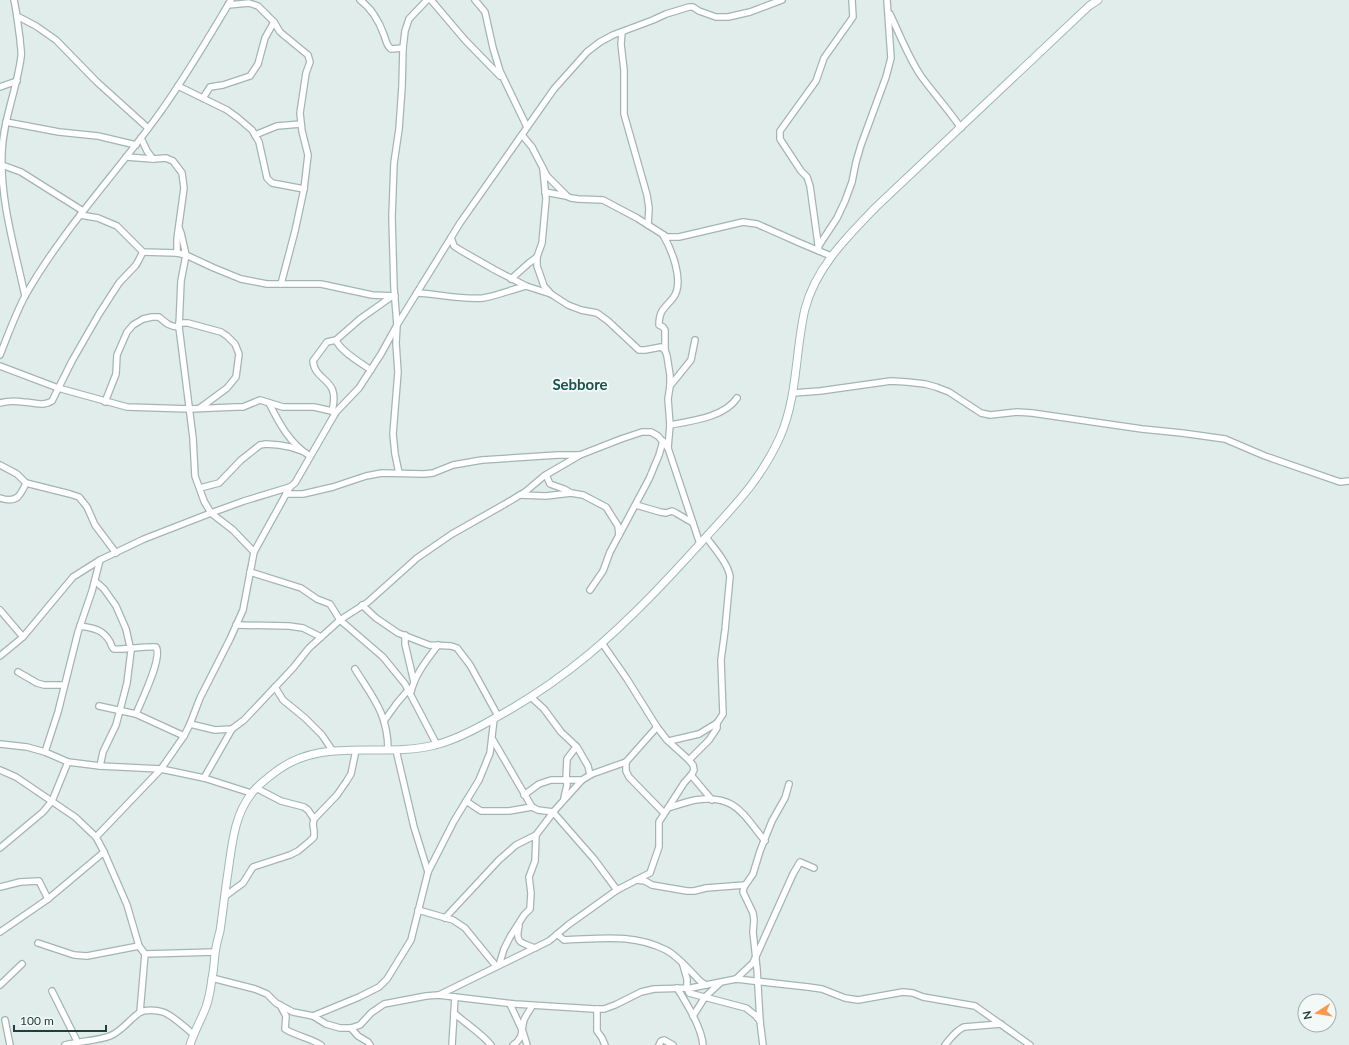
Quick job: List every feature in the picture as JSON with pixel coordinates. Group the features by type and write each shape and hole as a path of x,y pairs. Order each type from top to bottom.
{"main road":[{"path":"190,1045 193,1034 206,1006 212,978 234,830 242,808 254,791 279,769 294,760 309,755 332,750 412,750 437,745 457,738 531,697 573,668 602,643 700,544 747,492 770,458 786,421 793,393 806,306 816,281 831,256 871,213 1089,6 1098,0"}],"street":[{"path":"14,0 21,56 17,81 6,122 2,151 2,165 5,201 25,296"},
{"path":"360,0 369,7 384,34 387,46 391,49 403,48"},
{"path":"399,473 393,434 398,372 396,343 397,325 393,297 392,217 394,162 402,87 405,31 409,19 427,0"},
{"path":"431,0 465,40 505,80"},
{"path":"475,0 485,12 500,71 527,127"},
{"path":"96,837 161,769 184,736 200,698 243,610 254,552 290,487 310,456 334,411 360,388 460,223 554,89 587,52 600,42 666,14 689,6 699,11 716,16 728,17 750,12 782,0"},
{"path":"819,249 810,186 807,177 801,171 780,139 780,131 816,81 824,58 853,17 852,0"},
{"path":"819,249 845,201 852,182 861,145 886,77 891,58 887,0"},
{"path":"0,355 9,330 25,296 52,254 141,138 178,86 230,2 251,2 258,6 274,22 280,32 308,55 310,59 301,100 300,113 308,155 304,189 281,284"},
{"path":"888,10 918,71 961,128"},
{"path":"17,16 36,26 56,40 97,82 148,128"},
{"path":"203,98 210,87 223,85 250,76 258,64 265,38 274,22"},
{"path":"622,32 621,44 624,70 624,114 647,195 649,208 648,225"},
{"path":"0,87 17,81"},
{"path":"178,86 227,110 252,130 259,142 267,178 272,182 304,189"},
{"path":"6,122 59,132 98,136 136,144"},
{"path":"255,135 277,126 301,124"},
{"path":"522,135 532,147 547,176 566,196"},
{"path":"141,138 147,151 153,159"},
{"path":"126,157 153,159 166,158 173,161 182,173 184,188 177,253"},
{"path":"2,165 21,172 82,213 117,226 143,252 177,253 186,255 241,279 267,284 321,284 372,295 393,297"},
{"path":"543,169 546,192 542,243 537,257 537,266 544,286 551,294"},
{"path":"0,192 5,201"},
{"path":"546,192 578,199 603,200 668,237 678,237 742,222 757,224 800,243 819,249 831,256"},
{"path":"179,228 186,255 181,281 179,325 190,409 195,476 204,501 211,513 233,530 254,552"},
{"path":"662,233 668,244 677,274 678,286 673,298 662,310 659,320 659,325 665,330 665,350 668,362 670,386 668,399 670,425 668,448"},
{"path":"451,238 454,246"},
{"path":"446,246 454,246 512,279 526,286 551,294 568,305 581,310 597,313 608,321 639,350 661,347 665,350"},
{"path":"0,403 21,402 47,404 52,401 99,314 119,283 136,265 143,252"},
{"path":"512,279 537,257"},
{"path":"417,293 438,294 454,297 484,298 526,286"},
{"path":"334,411 334,393 330,385 315,368 313,361 327,342 336,340 360,319 393,297"},
{"path":"105,402 116,374 117,355 127,332 143,319 159,317 168,325 188,323 221,332 235,344 239,354 236,377 226,388 200,409"},
{"path":"336,340 337,343 349,354 371,370"},
{"path":"670,386 691,360 695,340"},
{"path":"0,366 58,388 128,407 190,409 244,407 260,400 283,407 314,407 334,411"},
{"path":"793,393 891,382 925,384 949,392 981,413 990,415 1017,412 1032,413 1225,440 1265,456 1340,482 1349,481"},
{"path":"670,425 706,417 723,411 733,404 737,398"},
{"path":"269,403 293,443 310,456"},
{"path":"204,778 232,729 244,720 321,637 340,620 362,605 417,558 452,534 520,495 546,475 580,455 642,432 651,432 658,436 668,448 700,544"},
{"path":"590,590 603,571 610,552 654,468 663,441"},
{"path":"200,488 219,483 241,460 260,445 279,445 302,451"},
{"path":"286,494 303,494 333,487 366,476 382,473 424,474 432,473 453,465 502,458 558,454 580,455"},
{"path":"0,465 16,474 26,483 79,497 87,507 95,525 116,553"},
{"path":"546,475 550,484 564,488 571,493"},
{"path":"0,498 12,500 19,497 26,483"},
{"path":"0,656 23,637 73,577 100,560 144,540 211,513 290,487"},
{"path":"520,495 546,496 571,493 583,495 606,507 618,526 618,537"},
{"path":"636,504 660,512 676,512 693,524"},
{"path":"669,741 699,734 717,723 723,714 721,660 730,576 717,551 706,537"},
{"path":"45,752 58,712 80,626 95,581 100,560"},
{"path":"250,572 301,588 317,599 330,604 340,620 382,657 410,691 437,745"},
{"path":"95,581 104,589 116,606 126,629 130,648 130,665 120,710 116,725 103,752 100,766"},
{"path":"312,1016 359,997 379,987 387,979 411,940 428,872 454,821 479,780 490,753 496,717 470,665 457,648 451,646 429,645 405,636 376,618 362,605"},
{"path":"0,610 23,637"},
{"path":"236,625 289,626 303,628 321,637"},
{"path":"80,626 94,628 102,632 115,650 156,647 158,653 155,668 136,714"},
{"path":"405,636 405,644 414,682"},
{"path":"438,995 549,941 617,890 650,873 659,847 659,822 694,770 693,765 657,727 602,643"},
{"path":"384,721 397,703 410,691 428,659 438,645"},
{"path":"355,668 375,700 384,721 388,735 388,750"},
{"path":"18,672 37,683 44,685 64,685"},
{"path":"276,687 283,700 305,718 322,735 332,750"},
{"path":"531,697 544,709 561,732 577,747 588,766 590,775"},
{"path":"99,706 136,714 184,736"},
{"path":"689,760 709,740 717,728 717,723"},
{"path":"190,724 215,730 232,729"},
{"path":"445,918 499,860 516,845 536,835 553,812 582,780 590,775 626,762 657,727"},
{"path":"492,740 532,806 538,810 553,812 594,859 617,890"},
{"path":"0,744 27,747 45,752 68,762 100,766 161,769 204,778 254,791 281,801 304,807 314,819"},
{"path":"563,801 567,786 567,759 576,747"},
{"path":"224,897 243,883 253,867 290,855 298,851 314,837 314,819 337,795 351,774 356,750"},
{"path":"396,750 414,827 428,872"},
{"path":"1,845 43,812 52,801 68,762"},
{"path":"626,762 626,771 629,777 666,810"},
{"path":"588,766 595,770 601,771"},
{"path":"0,770 16,777 75,817 96,837 127,905 139,946 145,954 140,1012"},
{"path":"691,775 712,800"},
{"path":"524,795 539,784 551,780 582,780"},
{"path":"763,1045 753,932 754,920 753,913 743,892 753,874 772,821 785,798 789,784"},
{"path":"666,810 695,800 719,799 736,807 764,841"},
{"path":"466,801 481,812 509,811 532,806"},
{"path":"497,966 504,949 530,907 531,893 529,877 535,861 536,835"},
{"path":"0,932 48,899 104,852"},
{"path":"736,979 753,963 793,874 800,862 814,868"},
{"path":"636,880 645,881 652,885 687,891 746,885"},
{"path":"0,887 20,882 39,881 48,899"},
{"path":"418,910 453,920 465,928 497,966"},
{"path":"520,922 517,937 518,940 535,948"},
{"path":"557,934 564,940 619,938 639,940 667,950 706,985"},
{"path":"38,943 74,955 87,956 139,946"},
{"path":"145,954 215,952"},
{"path":"0,985 22,964"},
{"path":"683,965 689,993 746,1008 760,1021"},
{"path":"212,978 255,989 267,994 280,1005 293,1012 312,1016 340,1028 351,1028 360,1025 371,1013 384,1004 438,995 532,1006 604,1009 641,992 654,989 687,988 736,979 822,989 845,998 858,1000 903,992 975,1006 1030,1045"},
{"path":"693,1016 705,997 721,982"},
{"path":"677,988 693,1016 701,1034 703,1045"},
{"path":"52,991 77,1041"},
{"path":"452,1045 455,997"},
{"path":"510,1004 523,1032 527,1045"},
{"path":"280,1005 286,1016 285,1028 291,1033 315,1041 321,1045"},
{"path":"513,1045 520,1038 523,1032 525,1018 532,1006"},
{"path":"597,1009 598,1031 605,1045"},
{"path":"65,1045 77,1041 88,1041 111,1035 124,1028 140,1012 147,1010 164,1012 193,1034"},
{"path":"454,1013 483,1036 491,1045"},
{"path":"5,1020 10,1045"},
{"path":"945,1045 954,1034 964,1027 1001,1024"},
{"path":"351,1028 358,1036 370,1045"},
{"path":"659,1045 664,1040 673,1045"}],"district":[{"name":"Sebbore","path":"580,384"}]}
